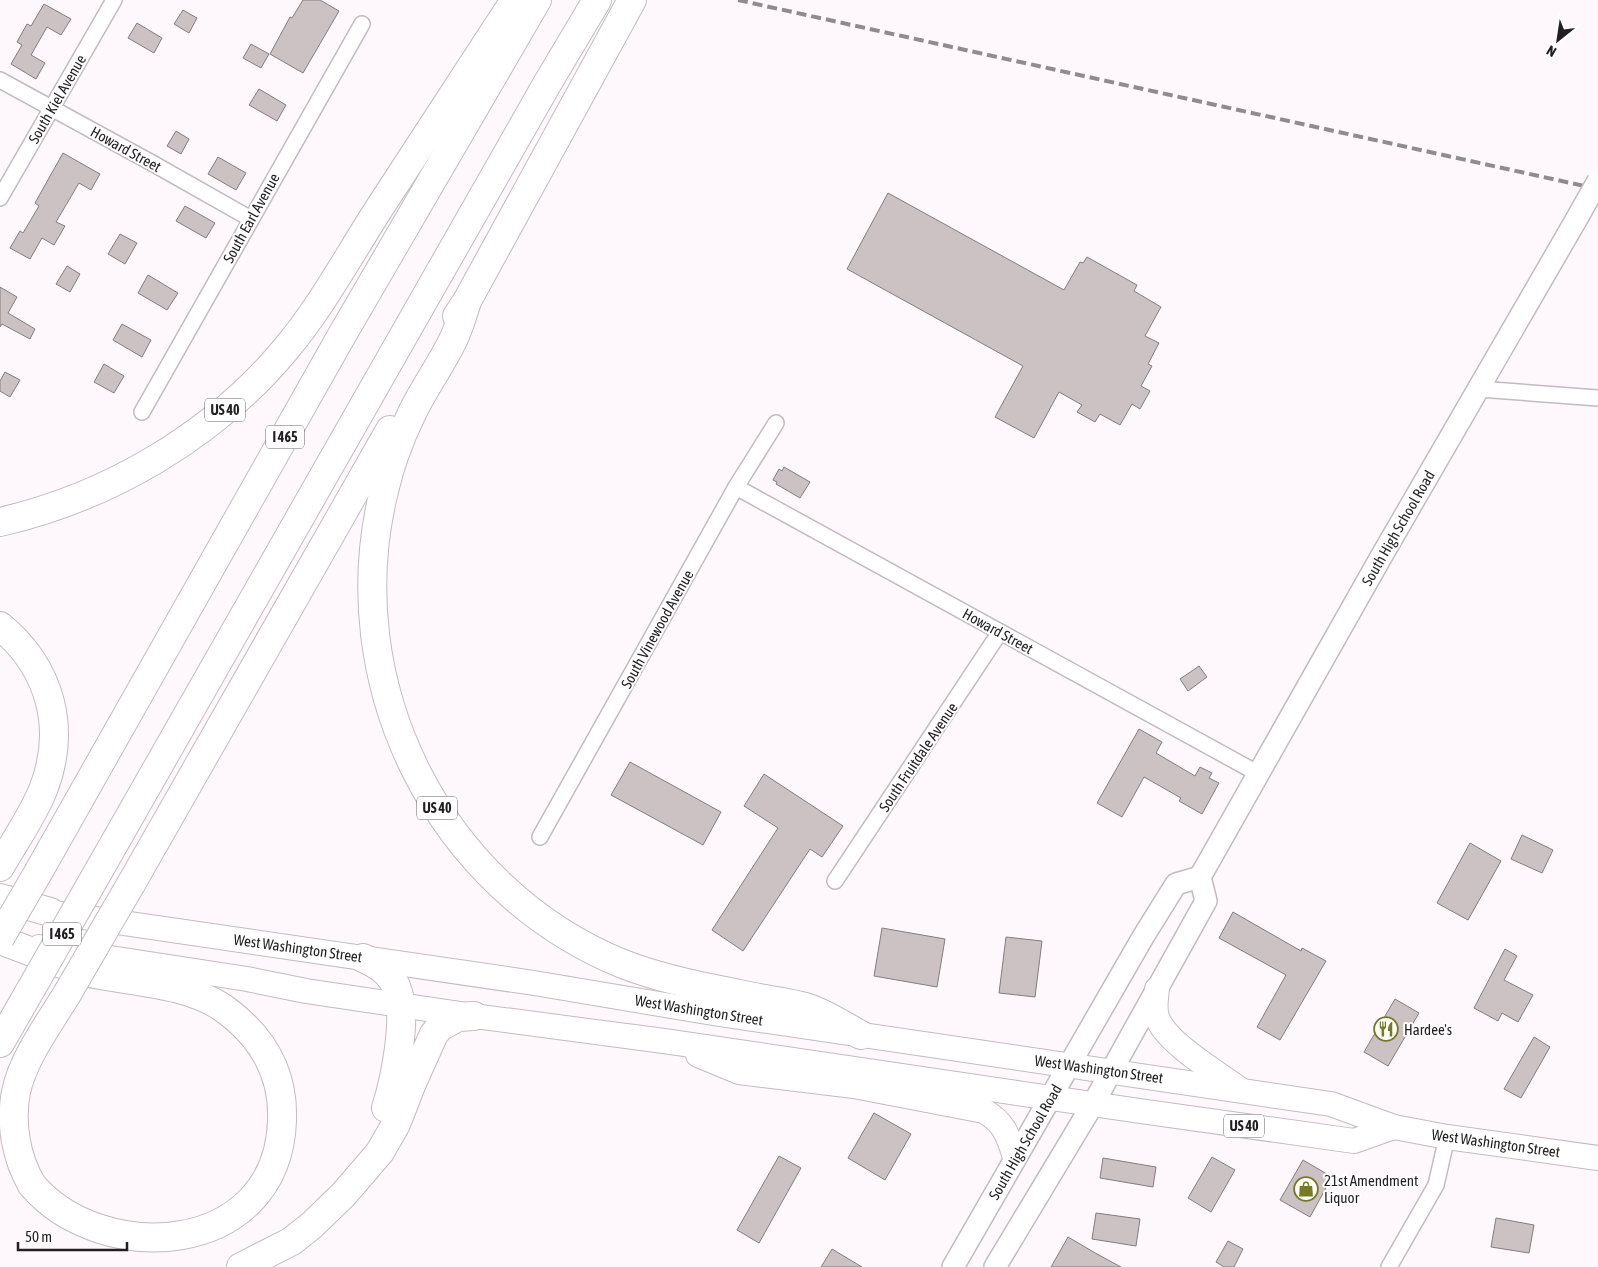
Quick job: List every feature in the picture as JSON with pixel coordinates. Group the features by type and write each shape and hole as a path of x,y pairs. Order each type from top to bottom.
{"highway":[{"name":"US 40","path":"632,0 467,301 453,340 412,413 397,449 384,491 377,524 373,558 373,619 380,671 398,733 416,772 441,814 472,856 507,892 531,911 566,936 624,964 682,983 807,1008 861,1035"},
{"name":"US 40","path":"0,522 49,508 80,496 109,484 145,465 174,448 202,428 230,406 258,379 286,350 529,2"},
{"name":"I 465","path":"3,941 39,871 529,2"},
{"name":"I 465","path":"0,1043 547,84 593,7"},
{"path":"3,941 83,972 176,989 203,997 220,1006 246,1026 261,1044 277,1077 281,1095 282,1132 279,1150 272,1170 251,1206 236,1221 220,1232 190,1247 151,1253 130,1252 90,1240 61,1222 50,1211 37,1194 27,1176 19,1156 15,1137 14,1113 16,1093 22,1072 67,994 130,884 444,336 467,301"},
{"path":"0,626 27,652 46,688 51,702 54,743 52,760 42,792 0,866"},
{"path":"0,898 50,912"},
{"path":"360,1174 382,1119 395,1076 400,1034 398,992 390,976 378,964 363,958"},
{"path":"241,1267 292,1241 330,1208 380,1152 396,1124 434,1034 440,1027 458,1017 474,1016"}],"main road":[{"name":"West Washington Street","path":"0,905 1332,1104 1394,1127 1447,1137 1598,1158"},
{"name":"West Washington Street","path":"3,941 247,979 306,992 664,1041 1354,1141 1394,1127"},
{"path":"1157,990 1157,1017 1170,1036 1195,1057 1241,1090"},
{"path":"664,1041 739,1072 854,1086 984,1111 995,1117 1005,1130 1016,1157"}],"street":[{"name":"South Kiel Avenue","path":"0,198 114,0"},
{"name":"South Earl Avenue","path":"142,412 362,24"},
{"name":"Howard Street","path":"0,80 250,219"},
{"name":"South High School Road","path":"953,1267 1143,937 1176,884 1200,877 1598,180"},
{"path":"1479,389 1598,398"},
{"name":"South Vinewood Avenue","path":"540,837 736,487 776,423"},
{"name":"Howard Street","path":"736,487 1259,774"},
{"name":"South Fruitdale Avenue","path":"835,881 1000,632"},
{"path":"994,1267 1093,1104 1206,901 1200,877"},
{"path":"1390,1267 1436,1185 1447,1137"}],"building":[{"path":"303,0 320,0 339,11 303,73 270,54 290,17 292,18"},
{"path":"44,4 71,19 61,35 47,27 31,55 45,63 36,79 11,64 22,45 17,42 27,24 31,26"},
{"path":"183,10 197,18 189,33 174,24"},
{"path":"137,23 162,38 154,53 128,38"},
{"path":"251,44 269,54 261,68 243,58"},
{"path":"259,89 286,105 277,121 249,105"},
{"path":"176,131 189,139 181,154 167,146"},
{"path":"63,153 100,174 91,190 79,183 56,222 65,226 54,245 42,238 30,259 10,248 20,231 23,233 39,206 35,203"},
{"path":"218,157 246,173 236,190 208,174"},
{"path":"888,193 1064,290 1080,262 1083,263 1087,257 1137,285 1134,291 1161,307 1145,336 1159,343 1148,364 1152,366 1141,386 1150,391 1140,409 1132,404 1120,425 1100,414 1095,422 1077,412 1082,405 1059,392 1034,438 995,417 1023,366 847,269"},
{"path":"185,206 215,223 206,238 176,221"},
{"path":"120,234 137,243 125,264 108,254"},
{"path":"67,266 80,274 70,292 56,284"},
{"path":"148,275 178,293 167,310 138,293"},
{"path":"0,287 17,297 8,313 35,329 30,339 2,324 0,327"},
{"path":"122,324 151,340 142,357 113,340"},
{"path":"104,364 124,376 114,393 94,382"},
{"path":"5,372 20,380 10,397 0,391 0,381"},
{"path":"784,467 810,482 800,498 776,484 777,482 773,480 779,469 782,471"},
{"path":"1199,666 1207,677 1188,691 1180,679"},
{"path":"1139,729 1162,742 1156,753 1195,776 1200,767 1212,773 1209,778 1219,783 1202,814 1179,801 1181,798 1144,777 1122,817 1097,803"},
{"path":"630,762 721,812 703,845 611,795"},
{"path":"764,774 843,826 822,857 810,849 743,951 712,930 778,828 744,806"},
{"path":"1522,835 1553,850 1542,873 1511,859"},
{"path":"1470,843 1501,861 1468,920 1437,903"},
{"path":"1233,912 1301,951 1302,948 1326,961 1280,1040 1257,1027 1286,975 1219,938"},
{"path":"882,928 945,939 937,987 874,976"},
{"path":"1006,937 1042,941 1035,997 999,993"},
{"path":"1505,949 1517,956 1504,980 1533,995 1518,1022 1502,1013 1498,1021 1474,1008"},
{"path":"1395,999 1419,1013 1388,1066 1364,1052"},
{"path":"1534,1037 1550,1047 1521,1098 1504,1089"},
{"path":"874,1113 911,1134 885,1180 848,1158"},
{"path":"779,1156 801,1168 759,1243 737,1230"},
{"path":"1212,1157 1235,1170 1211,1212 1188,1198"},
{"path":"1103,1158 1156,1167 1153,1187 1100,1178"},
{"path":"1303,1160 1332,1177 1310,1217 1280,1200"},
{"path":"1096,1213 1140,1219 1136,1246 1092,1239"},
{"path":"1496,1218 1534,1225 1529,1253 1491,1247"},
{"path":"1068,1237 1097,1254 1121,1267 1051,1267"},
{"path":"1228,1241 1243,1249 1234,1267 1224,1267 1216,1262"},
{"path":"832,1249 862,1267 821,1267"}],"railway":[{"path":"738,0 1598,189"}],"place":[{"name":"Hardee's","path":"1386,1029"},
{"name":"21st Amendment Liquor","path":"1306,1189"}]}
